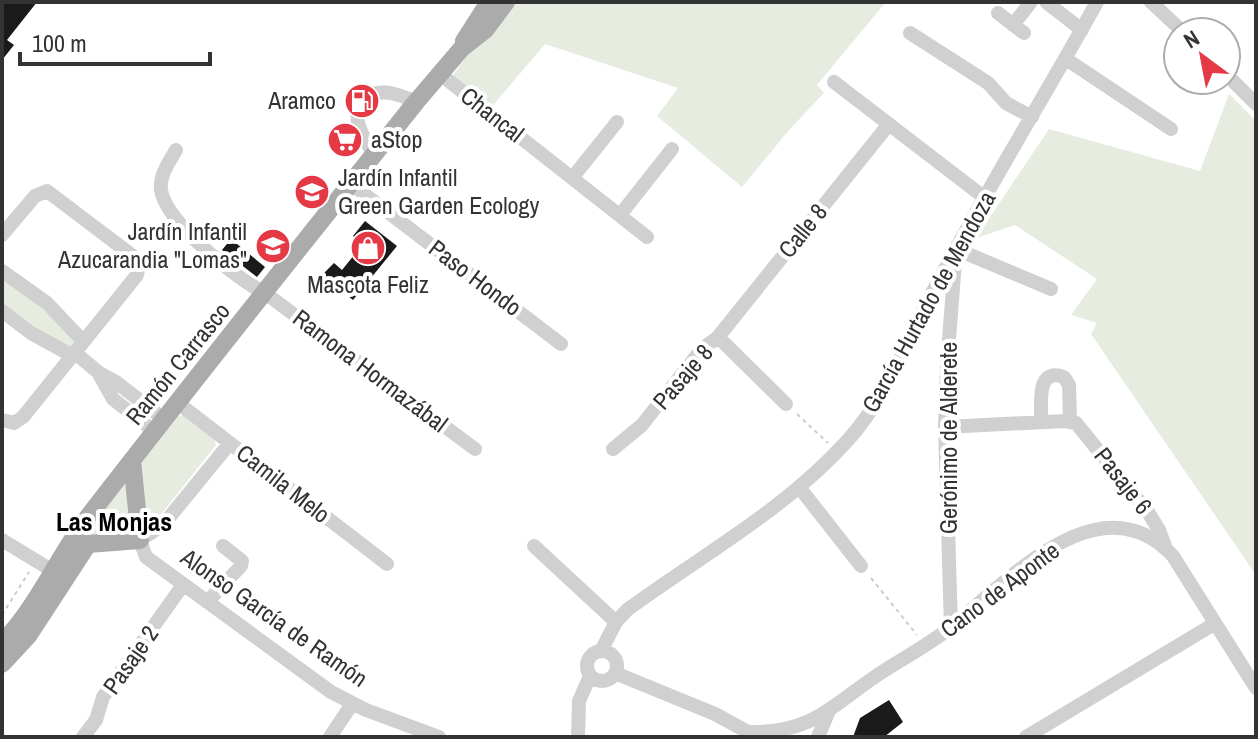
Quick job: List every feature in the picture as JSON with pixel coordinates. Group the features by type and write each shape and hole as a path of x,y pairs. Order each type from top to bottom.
{"main road":[{"name":"Ramón Carrasco","path":"462,48 472,26 489,2"},
{"name":"Ramón Carrasco","path":"2,664 28,636 84,536 132,460 416,102 462,48 485,30 506,2"},
{"path":"84,536 140,540 132,460"},
{"name":"Ramón Carrasco","path":"2,643 53,571 84,536"}],"street":[{"path":"998,13 1018,29 1031,2"},
{"path":"1046,2 1082,30"},
{"name":"García Hurtado de Mendoza","path":"601,651 616,622 627,610 748,527 799,487 852,437 880,396 956,249 1097,2"},
{"path":"1151,2 1166,16"},
{"path":"910,33 988,83 1006,103 1032,117"},
{"path":"1066,59 1171,129"},
{"name":"Chancal","path":"440,74 647,237"},
{"path":"834,82 985,198"},
{"path":"374,155 361,132 356,115 364,102 375,93 393,92 416,102"},
{"path":"573,177 617,122"},
{"name":"Calle 8","path":"718,337 889,124"},
{"path":"620,215 672,149"},
{"name":"Ramona Hormazábal","path":"176,150 163,174 161,188 164,201 177,222 233,274 265,293 475,449"},
{"name":"Paso Hondo","path":"351,184 561,344"},
{"path":"2,235 35,196 47,191 136,258 139,265 137,275 21,419 14,423 2,420"},
{"path":"956,249 1051,289"},
{"name":"Gerónimo de Alderete","path":"951,627 945,427 956,249"},
{"path":"2,271 47,303 76,349 98,372 109,395 160,426"},
{"path":"2,311 31,333 76,349"},
{"name":"Pasaje 8","path":"613,449 642,425 701,350 718,337 786,404"},
{"path":"945,427 1070,421 1069,385 1064,377 1047,377 1042,383 1041,422"},
{"name":"Camila Melo","path":"178,403 387,564"},
{"name":"Pasaje 6","path":"1070,421 1083,429 1148,512 1166,549"},
{"path":"140,540 163,525 230,443"},
{"path":"799,487 861,566"},
{"name":"Cano de Aponte","path":"754,734 809,723 951,627 1033,559 1080,534 1110,529 1133,531 1166,549 1256,688"},
{"path":"2,540 53,571"},
{"name":"Alonso García de Ramón","path":"140,540 146,557 314,680 352,704 439,737"},
{"path":"207,602 241,566 242,561 237,555 223,546"},
{"path":"534,546 616,622"},
{"name":"Pasaje 2","path":"83,737 99,713 103,697 183,585"},
{"path":"1026,737 1214,624"},
{"path":"601,651 613,656 617,664 615,673 601,682 590,676 588,660 601,651"},
{"path":"615,673 715,714 754,734"},
{"path":"578,737 579,701 590,676"},
{"path":"330,737 352,704"},
{"path":"818,737 828,712"}],"path":[{"path":"786,404 837,452"},
{"path":"861,566 925,645"},
{"path":"2,615 29,572 34,576"}],"shaded area":[{"path":"506,2 886,2 817,85 824,93 742,187 657,116 678,88 545,44 490,109 451,78"},
{"path":"1228,96 1231,96 1256,121 1256,575 1091,334 1097,323 1071,315 1097,279 1015,225 976,238 1049,129 1200,171"},
{"path":"2,279 38,302 72,339 74,343 69,349 2,306"},
{"path":"184,415 214,438 216,445 155,522 126,532 85,535 178,416"}],"building":[{"path":"2,2 37,2 7,40 14,45 2,60"},
{"path":"365,221 397,246 353,300 322,275 334,263 342,270 363,244 353,236"},
{"path":"231,239 265,267 257,277 222,250"},
{"path":"889,700 903,722 884,737 853,737 860,718"}],"place":[{"name":"Aramco","path":"362,101"},
{"name":"aStop","path":"345,140"},
{"name":"Jardín Infantil Green Garden Ecology","path":"312,192"},
{"name":"Jardín Infantil Azucarandia \"Lomas\"","path":"273,246"},
{"name":"Mascota Feliz","path":"368,248"}],"district":[{"name":"Las Monjas","path":"114,522"}]}
